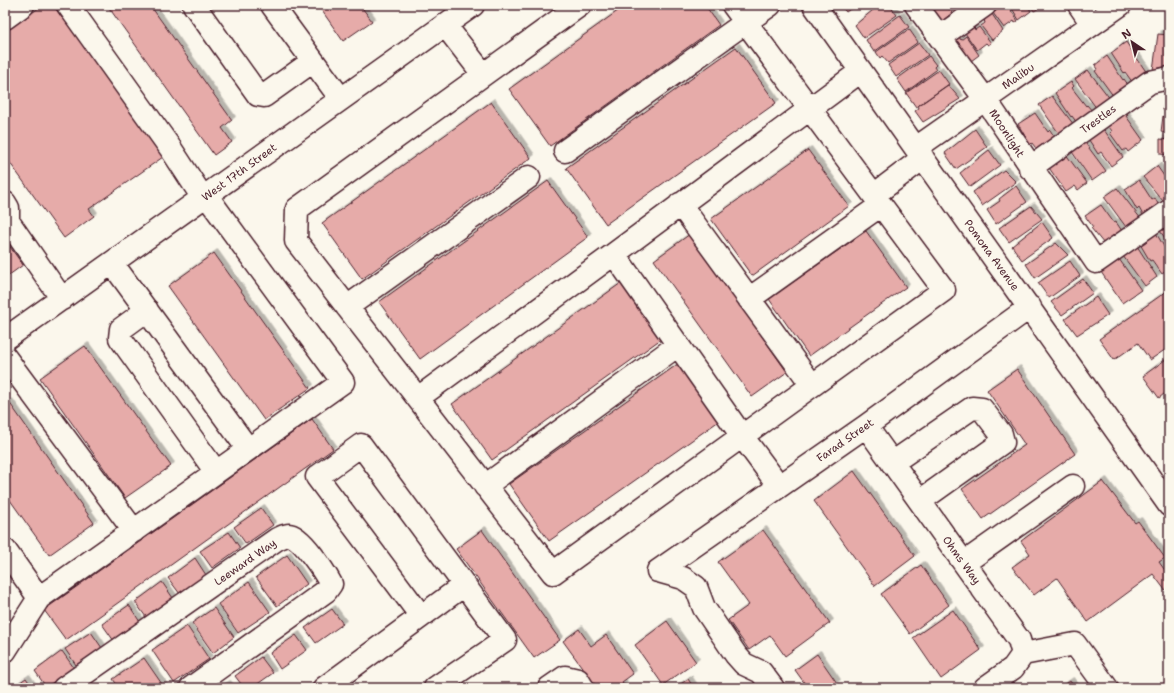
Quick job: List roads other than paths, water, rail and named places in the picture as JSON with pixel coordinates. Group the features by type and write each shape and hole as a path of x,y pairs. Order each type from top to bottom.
{"street":[{"path":"5,18 23,5"},
{"path":"5,651 39,598 343,382 204,197 68,5"},
{"path":"194,5 258,95 264,96 313,61"},
{"path":"272,5 340,99"},
{"name":"West 17th Street","path":"5,339 472,5"},
{"path":"580,5 297,209 296,241 553,573 944,290 733,5"},
{"path":"564,151 770,5"},
{"name":"Pomona Avenue","path":"814,5 1030,307 1169,505"},
{"name":"Moonlight","path":"916,5 985,99 1030,168 1096,262 1169,211"},
{"path":"940,36 985,5"},
{"path":"1078,5 1092,24"},
{"name":"Malibu","path":"749,299 877,200 920,153 985,99 1120,5"},
{"path":"445,25 484,74"},
{"path":"418,398 861,71"},
{"name":"Trestles","path":"1030,168 1150,82 1169,78"},
{"path":"347,307 529,177"},
{"path":"5,203 8,208 8,221 62,299"},
{"path":"680,204 812,385"},
{"path":"614,254 779,486"},
{"path":"112,263 248,449"},
{"name":"Farad Street","path":"773,688 762,672 744,664 736,655 704,608 696,587 683,578 658,571 866,426 1030,307"},
{"path":"147,310 122,329 120,338 216,472"},
{"path":"485,486 678,345"},
{"path":"5,357 134,531"},
{"path":"892,463 972,408 982,409 999,430 1003,442 920,502"},
{"name":"Ohms Way","path":"866,426 1019,640 1023,654"},
{"path":"421,616 317,478 361,445 505,640 435,688"},
{"path":"964,563 1073,486"},
{"name":"Leeward Way","path":"64,688 277,539 289,535 297,538 323,570 331,584 326,591 191,688"},
{"path":"5,550 39,598"},
{"path":"329,684 464,585"},
{"path":"985,688 1013,668 1023,654 1075,644 1107,688"},
{"path":"549,688 564,677 578,680 584,688"}]}
